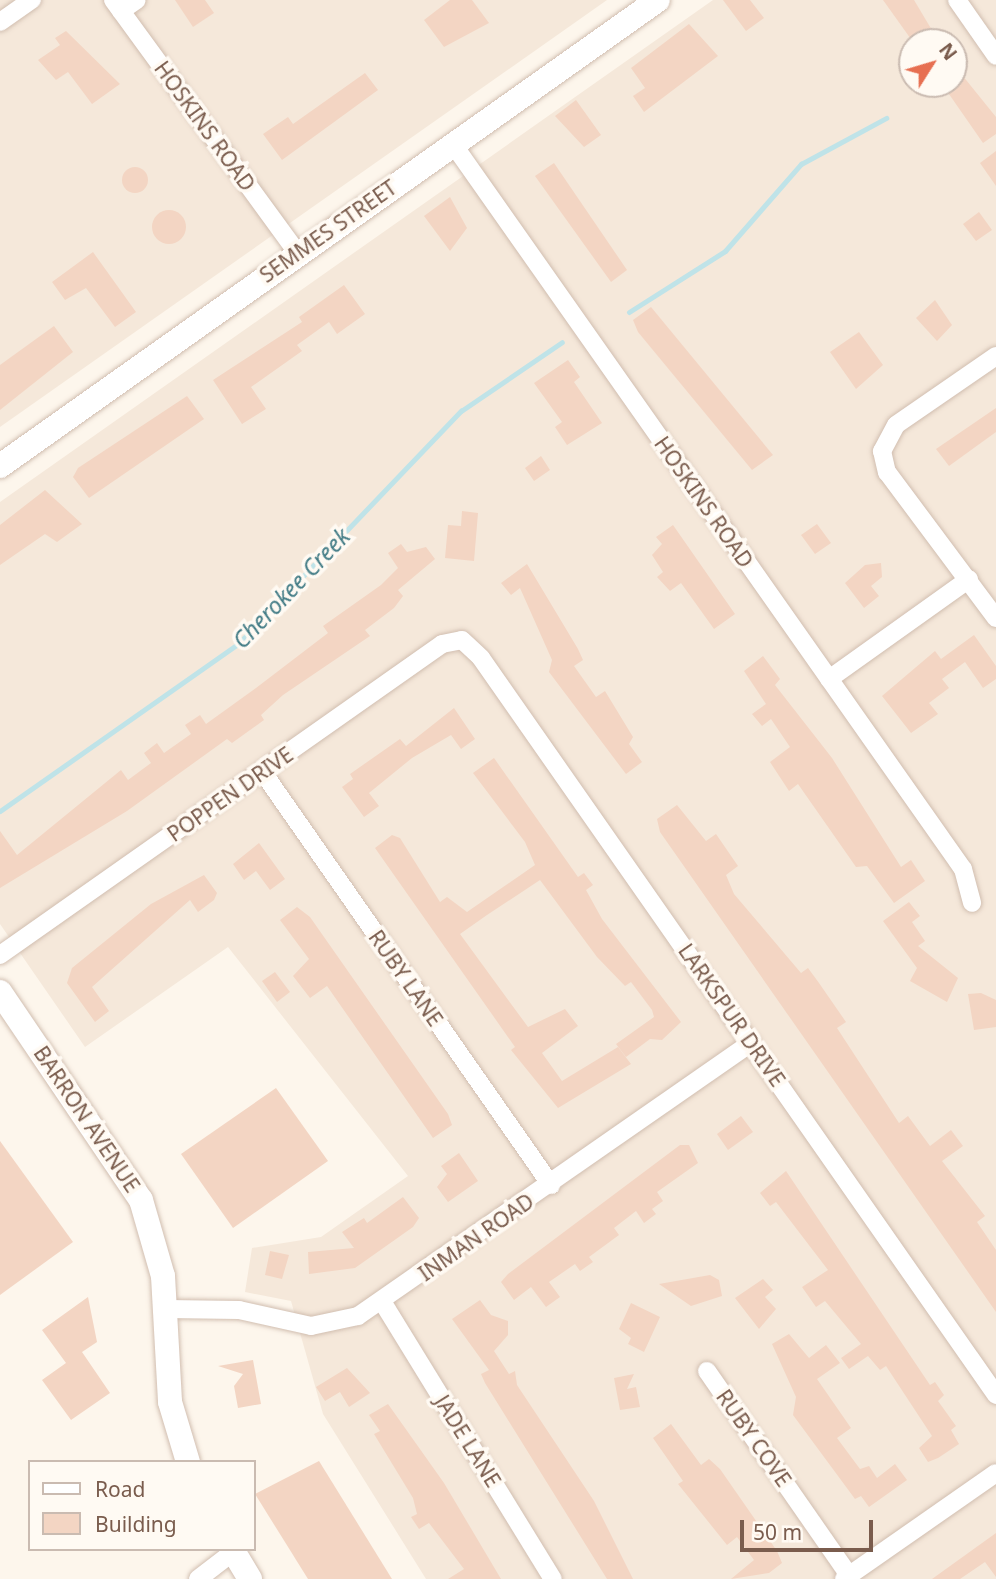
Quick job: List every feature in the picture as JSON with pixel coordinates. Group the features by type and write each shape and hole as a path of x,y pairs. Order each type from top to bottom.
{"main road":[{"name":"SEMMES STREET","path":"0,466 297,252 658,0"},
{"name":"BARRON AVENUE","path":"0,992 141,1200 157,1247 167,1309 170,1402 187,1460"},
{"path":"233,1551 250,1579"}],"street":[{"path":"0,22 32,0"},
{"path":"117,6 137,0"},
{"path":"957,0 996,56"},
{"name":"HOSKINS ROAD","path":"117,6 297,252"},
{"name":"HOSKINS ROAD","path":"453,144 963,869 972,903"},
{"path":"996,356 895,425 882,450 887,472 996,618"},
{"path":"829,679 969,579"},
{"name":"POPPEN DRIVE","path":"0,955 442,644 463,633"},
{"name":"LARKSPUR DRIVE","path":"463,633 996,1395"},
{"name":"RUBY LANE","path":"262,771 551,1185"},
{"name":"INMAN ROAD","path":"167,1309 239,1310 311,1326 339,1323 383,1303 751,1043"},
{"name":"JADE LANE","path":"383,1303 553,1579"},
{"name":"RUBY COVE","path":"707,1371 846,1577"},
{"path":"846,1577 996,1473"},
{"path":"198,1579 231,1551"}],"shaded area":[{"path":"0,0 607,0 0,427"},
{"path":"713,0 996,0 996,1579 426,1579 323,1414 291,1301 245,1292 252,1248 321,1237 408,1176 228,947 85,1047 0,924 0,502"}],"building":[{"path":"175,0 205,0 214,13 193,27"},
{"path":"450,0 472,0 489,23 444,47 424,20"},
{"path":"723,0 750,0 764,18 746,31"},
{"path":"883,0 914,0 931,28 903,28"},
{"path":"689,24 718,56 644,112 633,96 645,88 631,68"},
{"path":"66,31 120,84 92,104 68,72 56,80 38,60 60,45 55,38"},
{"path":"365,73 378,90 282,160 263,134 288,117 293,124"},
{"path":"968,82 996,117 996,134 983,143 952,98 968,98"},
{"path":"576,100 601,135 584,147 555,116"},
{"path":"996,151 996,186 980,163"},
{"path":"554,163 627,270 611,282 535,176"},
{"path":"135,167 144,171 148,180 144,189 135,193 126,189 122,180 126,171"},
{"path":"450,197 467,228 450,251 424,216"},
{"path":"169,210 181,215 186,227 181,239 169,244 157,239 152,227 157,215"},
{"path":"979,212 992,230 976,241 963,224"},
{"path":"93,252 136,312 115,327 86,288 65,300 52,282"},
{"path":"344,285 365,314 337,334 329,322 297,345 302,351 251,387 266,409 242,424 213,380 302,322 299,317"},
{"path":"935,300 952,325 937,341 916,318"},
{"path":"651,307 773,455 752,470 638,332 633,320"},
{"path":"54,326 73,352 0,410 0,365"},
{"path":"859,332 883,365 856,389 830,352"},
{"path":"568,360 580,377 574,382 602,423 567,445 555,427 562,422 534,383"},
{"path":"187,396 204,419 89,498 73,477 78,468"},
{"path":"996,408 996,432 949,466 936,449"},
{"path":"541,456 550,470 534,481 525,468"},
{"path":"45,490 82,524 57,542 45,534 0,565 0,525"},
{"path":"462,511 478,513 474,561 445,558 448,525 461,526"},
{"path":"817,524 831,543 815,554 801,535"},
{"path":"673,525 735,614 714,629 681,583 670,591 657,577 663,572 652,555 662,544 656,537"},
{"path":"401,544 407,552 426,547 435,559 398,590 403,596 394,608 365,630 370,636 283,695 261,715 264,720 232,743 227,739 127,811 0,888 0,831 17,855 121,770 128,780 151,763 144,753 157,743 164,753 191,734 185,725 200,715 206,724 328,633 323,626 381,585 398,568 388,553"},
{"path":"881,563 882,577 871,586 879,596 864,608 845,583 865,565"},
{"path":"527,564 578,649 583,660 574,666 596,697 605,691 633,737 629,744 642,762 626,774 549,672 552,660 520,588 511,595 501,583"},
{"path":"974,635 996,666 996,679 983,688 965,662 942,679 949,688 929,703 938,714 911,733 882,696 935,651 941,659"},
{"path":"763,656 780,679 775,685 832,758 901,867 911,860 925,881 894,903 867,866 856,867 798,784 789,791 770,762 790,747 771,719 762,726 752,714 766,704 744,671"},
{"path":"454,708 475,739 461,749 451,735 412,758 369,793 379,806 364,817 342,787 353,779 350,774 400,739 406,746"},
{"path":"494,758 578,877 584,873 593,885 586,890 602,919 681,1022 662,1040 650,1039 626,1057 616,1044 654,1017 652,1010 631,982 625,986 597,957 540,880 487,915 460,934 528,1027 565,1009 578,1026 542,1053 562,1081 618,1047 631,1064 558,1108 511,1050 515,1047 375,848 392,835 400,838 440,902 447,897 467,912 535,865 525,842 473,773"},
{"path":"677,805 706,841 716,834 738,866 726,875 734,894 801,973 808,968 819,983 846,1022 837,1028 899,1123 908,1116 930,1146 951,1130 963,1146 942,1161 985,1216 977,1222 996,1250 996,1312 660,832 657,819"},
{"path":"259,843 285,879 270,890 256,871 244,880 233,864"},
{"path":"204,875 217,893 214,900 198,912 190,900 92,987 109,1011 95,1022 67,983 72,968 151,904"},
{"path":"909,902 920,916 912,922 925,941 918,946 958,978 947,1002 910,981 917,968 883,921"},
{"path":"297,907 310,917 448,1114 452,1125 433,1138 327,986 310,998 293,976 309,959 280,920"},
{"path":"275,972 290,992 277,1002 262,981"},
{"path":"981,993 996,1000 996,1027 974,1030 968,994"},
{"path":"276,1088 328,1161 233,1228 181,1154"},
{"path":"741,1116 753,1132 728,1150 717,1134"},
{"path":"0,1141 73,1242 0,1295"},
{"path":"680,1145 689,1145 698,1163 657,1192 663,1201 652,1209 656,1214 644,1223 636,1211 614,1228 619,1235 589,1257 593,1262 580,1271 575,1264 549,1282 560,1297 546,1307 531,1287 514,1300 501,1282 508,1274"},
{"path":"459,1153 478,1181 448,1202 437,1187 447,1174 441,1166"},
{"path":"786,1171 930,1385 935,1382 944,1395 938,1401 956,1426 951,1430 959,1444 938,1458 928,1462 919,1448 932,1436 886,1366 880,1370 868,1356 849,1369 841,1358 861,1344 825,1301 816,1307 802,1287 828,1270 776,1202 770,1206 760,1193"},
{"path":"403,1197 419,1218 413,1227 355,1268 309,1274 308,1252 354,1248 342,1232 364,1218 367,1223"},
{"path":"270,1251 289,1255 282,1279 265,1275"},
{"path":"710,1275 719,1280 722,1296 691,1306 659,1284"},
{"path":"763,1279 773,1290 765,1297 776,1309 759,1329 735,1298"},
{"path":"88,1297 97,1342 82,1352 110,1393 71,1420 42,1380 66,1363 42,1330"},
{"path":"480,1300 491,1315 508,1321 508,1335 494,1351 509,1374 515,1371 517,1385 594,1501 633,1579 607,1579 485,1383 481,1374 489,1370 452,1319"},
{"path":"631,1303 660,1317 644,1352 628,1344 631,1338 619,1329"},
{"path":"789,1334 809,1358 826,1345 840,1363 817,1379 851,1428 837,1438 860,1469 869,1466 877,1478 895,1464 907,1480 869,1507 861,1496 855,1499 793,1415 796,1397 772,1344"},
{"path":"253,1360 261,1404 238,1408 234,1386 243,1374 218,1366"},
{"path":"347,1368 370,1393 349,1407 340,1392 325,1401 316,1387"},
{"path":"634,1374 627,1389 636,1387 640,1407 620,1410 614,1378"},
{"path":"388,1404 444,1483 501,1579 448,1579 464,1569 429,1523 419,1529 411,1517 417,1514 413,1498 374,1434 380,1431 369,1415"},
{"path":"671,1424 701,1465 709,1459 720,1469 777,1551 782,1563 769,1573 731,1579 754,1560 737,1537 727,1545 678,1484 683,1481 653,1438"},
{"path":"319,1461 392,1579 308,1579 256,1493"},
{"path":"996,1533 996,1577 985,1562 960,1579 932,1579"}],"waterway":[{"name":"Cherokee Creek","path":"629,312 725,251 801,164 886,118"},
{"name":"Cherokee Creek","path":"0,811 238,644 461,411 562,342"}]}
